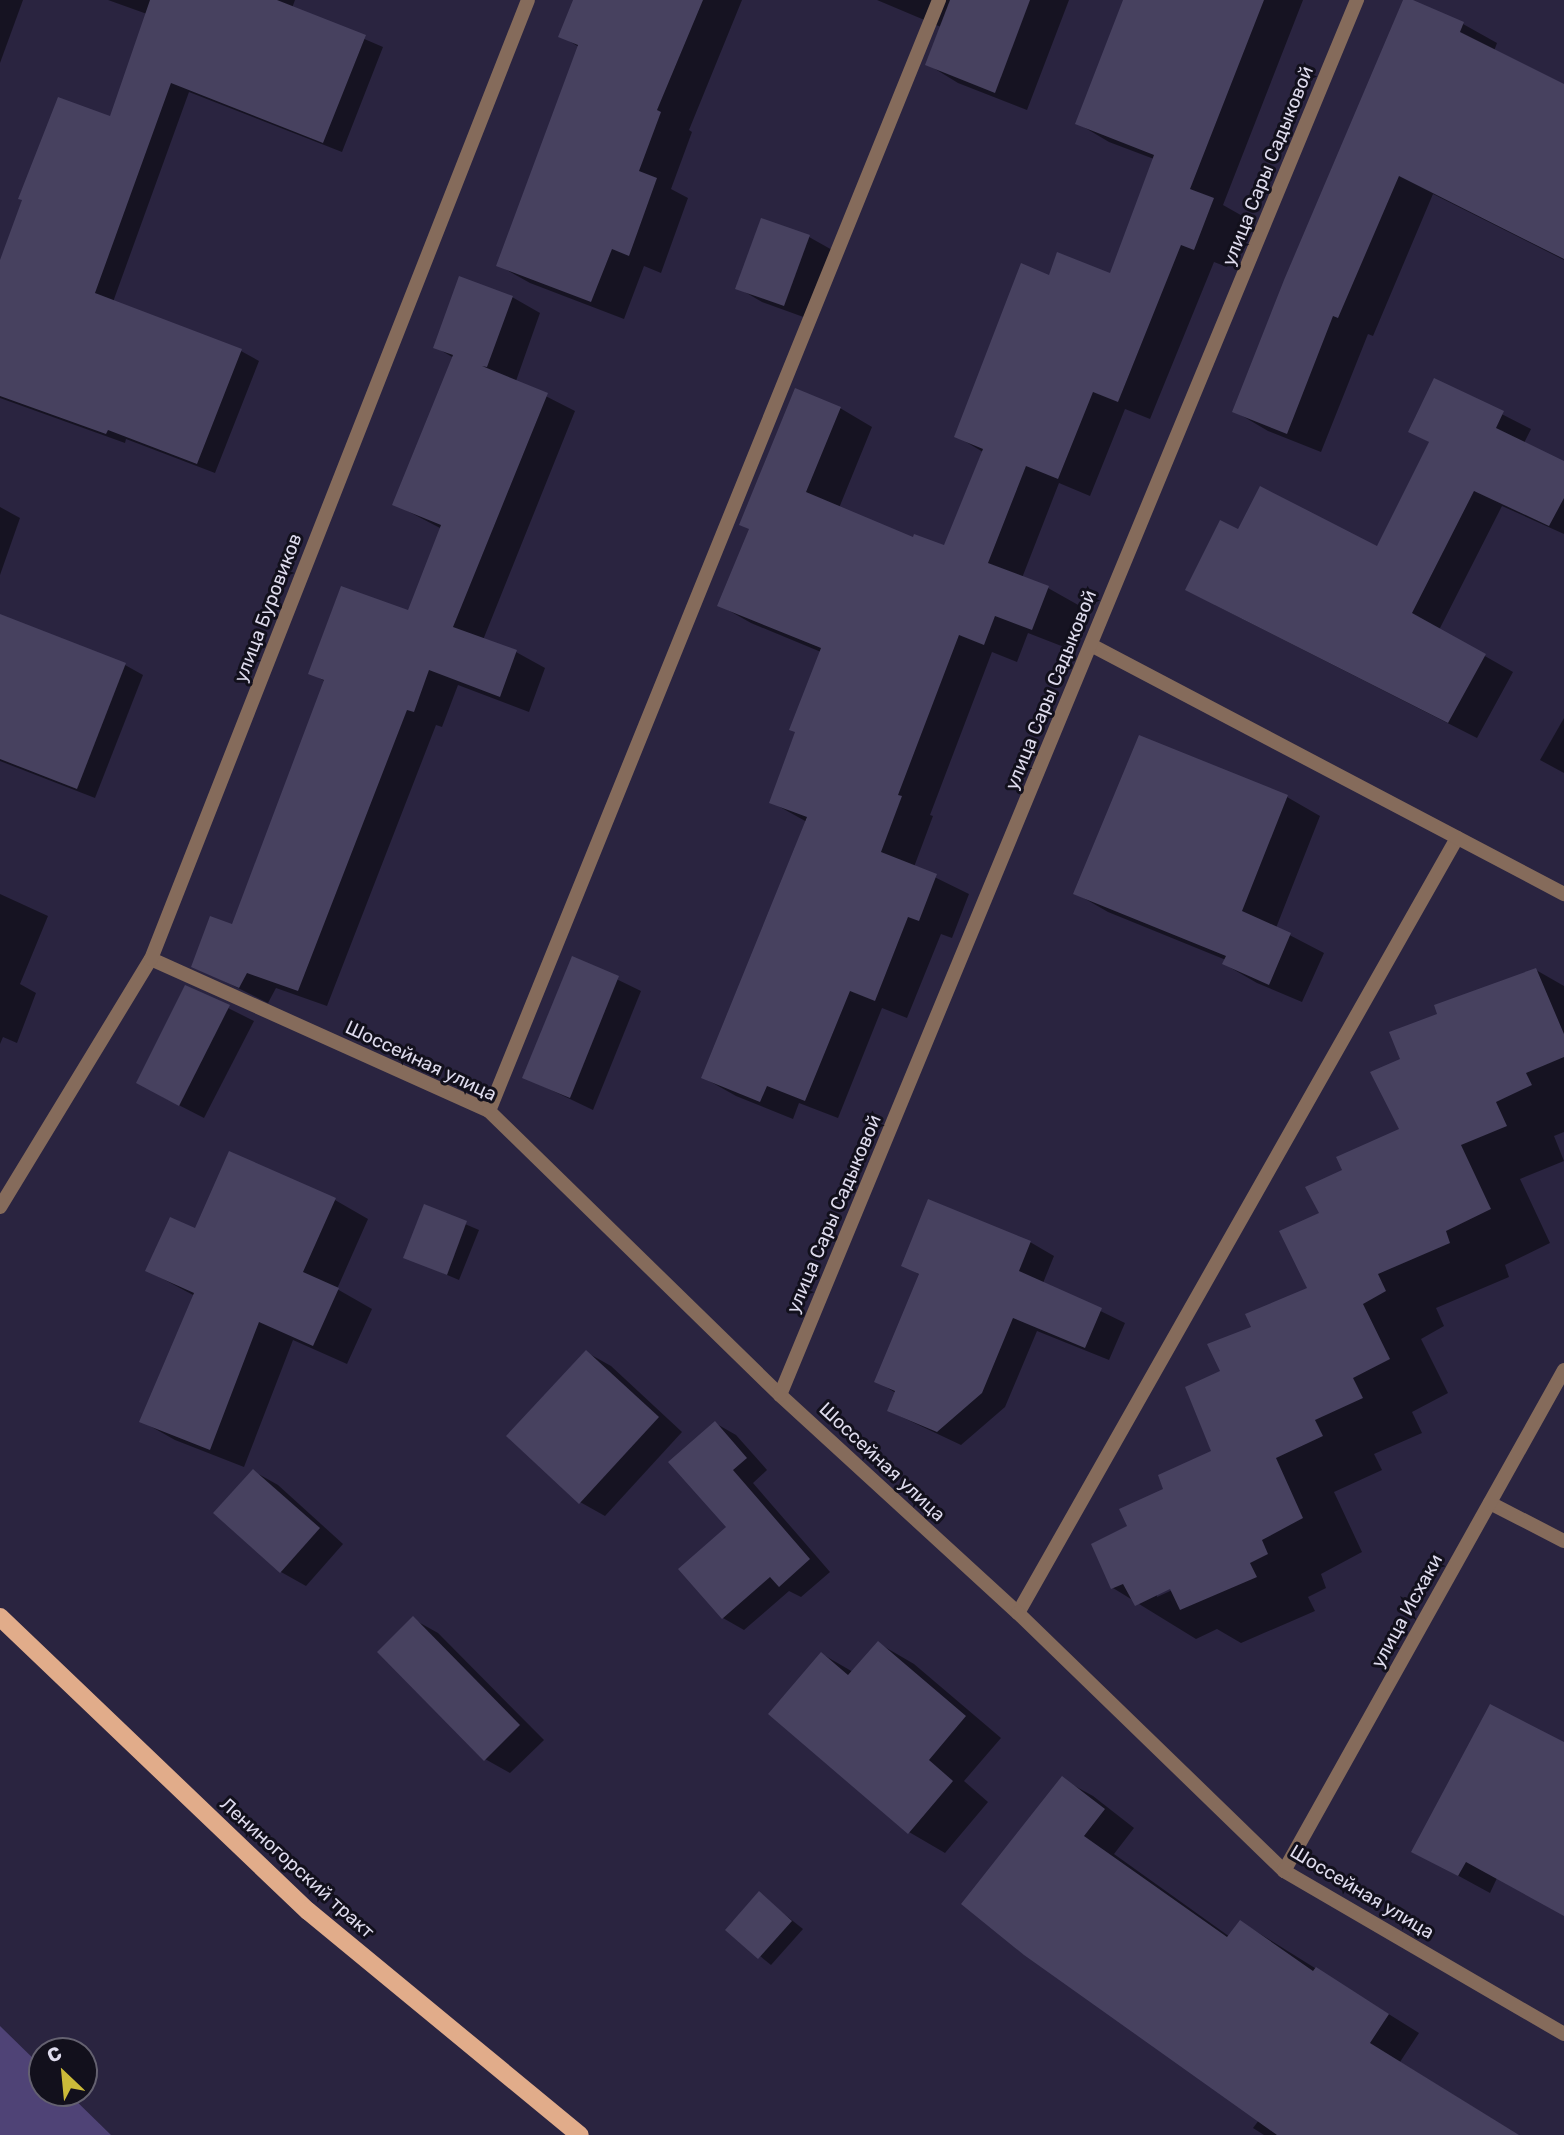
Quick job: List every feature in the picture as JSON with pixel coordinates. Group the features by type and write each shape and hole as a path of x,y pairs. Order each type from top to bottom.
{"main road":[{"name":"Лениногорский тракт","path":"0,1617 308,1911 580,2135"}],"street":[{"name":"улица Буровиков","path":"0,1207 151,959 528,0"},
{"path":"489,1111 939,0"},
{"name":"улица Сары Садыковой","path":"780,1395 1357,0"},
{"path":"1091,645 1564,894"},
{"path":"1018,1613 1457,838"},
{"name":"Шоссейная улица","path":"151,959 489,1111 780,1395 1018,1613 1284,1871 1564,2034"},
{"name":"улица Исхаки","path":"1284,1871 1564,1370"},
{"path":"1490,1503 1564,1541"}],"shaded area":[{"path":"0,2026 28,2053 28,2107 82,2107 111,2135 0,2135"}],"building":[{"path":"150,0 277,0 366,35 323,143 171,83 95,293 242,349 197,464 108,430 106,434 0,396 0,260 22,200 18,199 58,97 110,116"},
{"path":"573,0 703,0 657,110 661,112 639,171 657,178 629,256 612,249 591,302 496,266 578,45 558,37"},
{"path":"950,0 1030,0 995,93 925,65"},
{"path":"1123,0 1264,0 1190,189 1214,198 1194,250 1181,245 1118,402 1093,392 1058,479 1026,466 988,563 1049,586 1032,630 995,616 984,645 959,635 898,795 902,796 881,852 937,874 919,921 908,917 875,1001 850,991 805,1101 767,1086 760,1102 701,1078 807,817 769,803 795,732 789,730 821,648 717,606 749,529 739,525 795,388 841,407 806,492 913,537 914,534 944,545 983,449 954,437 1021,263 1049,275 1057,252 1110,273 1154,155 1075,124"},
{"path":"1403,0 1413,0 1464,22 1460,32 1564,84 1564,259 1399,176 1338,318 1333,316 1287,434 1232,412 1284,280"},
{"path":"761,218 810,235 784,306 735,289"},
{"path":"459,276 513,296 487,367 482,366 548,393 453,627 517,650 500,697 429,670 414,712 407,710 298,991 247,973 239,988 191,967 210,916 232,924 324,680 308,674 341,586 408,610 441,525 392,505 453,355 433,348"},
{"path":"1434,378 1504,411 1496,428 1564,461 1564,498 1549,526 1474,491 1412,613 1486,654 1448,723 1185,590 1220,520 1238,529 1260,486 1377,546 1429,442 1408,432"},
{"path":"0,614 126,663 77,789 0,759"},
{"path":"1139,735 1288,795 1242,911 1291,933 1269,985 1222,964 1226,956 1073,894"},
{"path":"572,956 619,976 570,1098 522,1078"},
{"path":"1536,968 1564,1034 1564,1057 1526,1073 1532,1085 1496,1102 1507,1126 1461,1145 1491,1209 1446,1231 1450,1243 1378,1274 1386,1291 1363,1304 1390,1359 1353,1378 1363,1398 1315,1420 1323,1436 1276,1458 1303,1518 1262,1540 1268,1554 1250,1563 1257,1577 1180,1610 1170,1589 1135,1606 1123,1584 1111,1589 1091,1544 1127,1526 1119,1509 1163,1489 1158,1475 1211,1451 1185,1387 1220,1371 1207,1344 1251,1327 1245,1314 1307,1288 1279,1231 1319,1213 1305,1187 1342,1170 1336,1157 1399,1129 1370,1072 1400,1059 1389,1032 1437,1014 1434,1005"},
{"path":"185,985 230,1005 179,1106 136,1083"},
{"path":"229,1151 336,1198 303,1272 339,1288 313,1346 259,1322 210,1450 139,1422 194,1293 145,1271 170,1217 195,1228"},
{"path":"928,1199 1031,1241 1019,1271 1102,1308 1085,1348 1013,1318 982,1393 937,1432 887,1411 895,1391 874,1382 919,1274 901,1266"},
{"path":"424,1204 467,1221 447,1275 403,1258"},
{"path":"586,1350 659,1417 579,1504 506,1436"},
{"path":"715,1421 747,1458 733,1470 810,1559 779,1587 770,1577 722,1619 678,1569 726,1527 668,1462"},
{"path":"253,1469 320,1528 280,1573 213,1513"},
{"path":"413,1616 520,1725 484,1761 377,1652"},
{"path":"878,1641 966,1716 929,1760 953,1781 908,1834 768,1714 821,1652 848,1675"},
{"path":"1490,1704 1564,1742 1564,1916 1466,1862 1458,1876 1411,1852"},
{"path":"1062,1776 1105,1809 1084,1836 1227,1937 1240,1920 1313,1971 1316,1967 1389,2014 1370,2043 1519,2135 1277,2135 1024,1955 961,1904"},
{"path":"759,1891 792,1921 758,1959 725,1930"}]}
